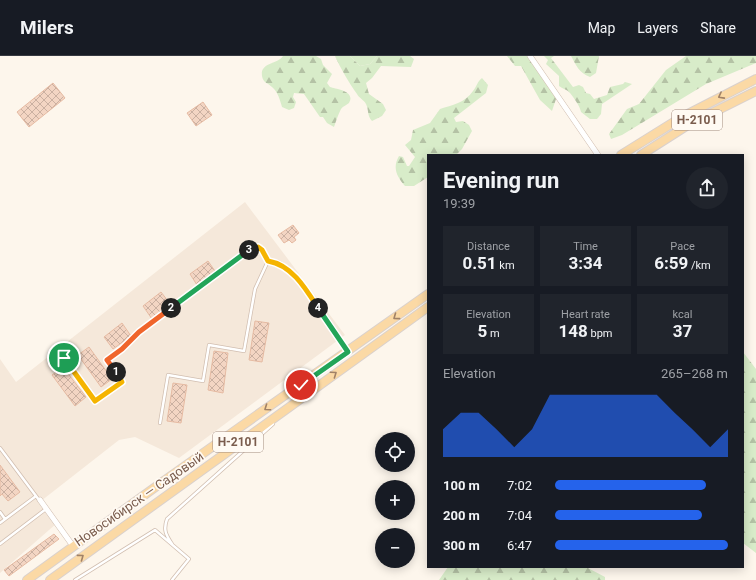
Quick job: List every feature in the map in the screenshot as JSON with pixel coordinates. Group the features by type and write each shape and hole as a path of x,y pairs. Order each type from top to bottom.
{"main road":[{"path":"623,154 682,117 756,79"},
{"name":"Н-2101","path":"643,154 688,125 756,91"},
{"name":"Новосибирск — Садовый","path":"27,580 427,295"},
{"name":"Новосибирск — Садовый","path":"50,580 427,308"}],"street":[{"path":"530,56 597,154"},
{"path":"268,261 278,263 289,270 308,292 348,352"},
{"path":"40,500 73,546"}],"lane":[{"path":"64,358 95,401 122,382 107,360 122,349 139,332 250,249 258,247 262,250 268,261 255,289 244,351 209,345 203,381 168,375 160,423"},
{"path":"172,544 165,534 164,526 171,514 300,399"},
{"path":"0,448 40,500"},
{"path":"0,522 36,496"},
{"path":"0,544 46,509"},
{"path":"0,512 5,519"},
{"path":"75,580 155,530 189,559 172,580"}],"shaded area":[{"path":"245,202 345,335 179,458 135,437 119,440 41,501 57,523 0,573 0,359 16,382"}],"green space":[{"path":"283,56 316,56 321,59 323,65 332,74 327,83 330,87 348,93 350,96 349,103 341,109 334,127 327,123 323,117 320,117 304,94 294,93 293,97 296,102 294,108 289,110 282,107 276,91 263,80 262,71 266,66 277,61"},
{"path":"335,56 350,56 360,66 370,64 377,56 410,56 414,59 411,67 381,66 366,83 369,94 383,104 386,110 382,116 372,121 369,117 366,104 351,85"},
{"path":"350,56 377,56 370,64 360,66"},
{"path":"507,56 527,56 532,61 557,96 552,111 540,100 521,66 515,66"},
{"path":"544,56 554,56 551,58 573,87 579,85 583,87 586,93 590,94 594,99 607,95 610,87 623,84 625,82 632,84 602,104 601,114 597,119 590,119 581,112 569,92 559,86 559,76 546,64 548,60"},
{"path":"571,56 599,56 596,73 590,77 583,73 578,68"},
{"path":"686,56 756,56 756,63 706,84 622,135 611,139 609,134 627,109 639,104 666,70"},
{"path":"482,78 488,85 486,93 454,118 456,122 463,121 469,125 472,131 462,149 457,154 427,154 427,178 414,186 405,186 396,172 396,164 399,156 403,157 407,166 409,166 415,157 405,145 411,140 413,130 430,123 440,109 458,103 466,98 470,95"},
{"path":"744,353 756,369 756,553 744,544"},
{"path":"447,568 588,568 605,577 605,580 439,580"}],"building":[{"path":"53,83 65,98 29,127 17,112"},
{"path":"203,102 212,115 196,126 187,113"},
{"path":"293,225 299,233 294,237 296,240 292,243 289,240 284,243 278,235"},
{"path":"208,261 215,271 197,285 190,274"},
{"path":"161,292 171,305 152,319 143,306"},
{"path":"255,321 269,323 262,362 249,360"},
{"path":"122,323 131,336 113,349 104,337"},
{"path":"89,347 112,379 101,387 78,355"},
{"path":"214,351 228,353 223,393 208,390"},
{"path":"63,367 86,397 75,406 52,375"},
{"path":"173,383 187,385 181,423 167,421"},
{"path":"0,465 20,492 8,501 2,494 0,496"},
{"path":"54,534 59,539 9,576 4,570"}],"route":[{"path":"64,358 95,401 122,382 107,360 122,349 139,332 224,270 250,249 258,247 262,250 268,261 278,263 289,270 308,292 348,352 301,385"}]}
